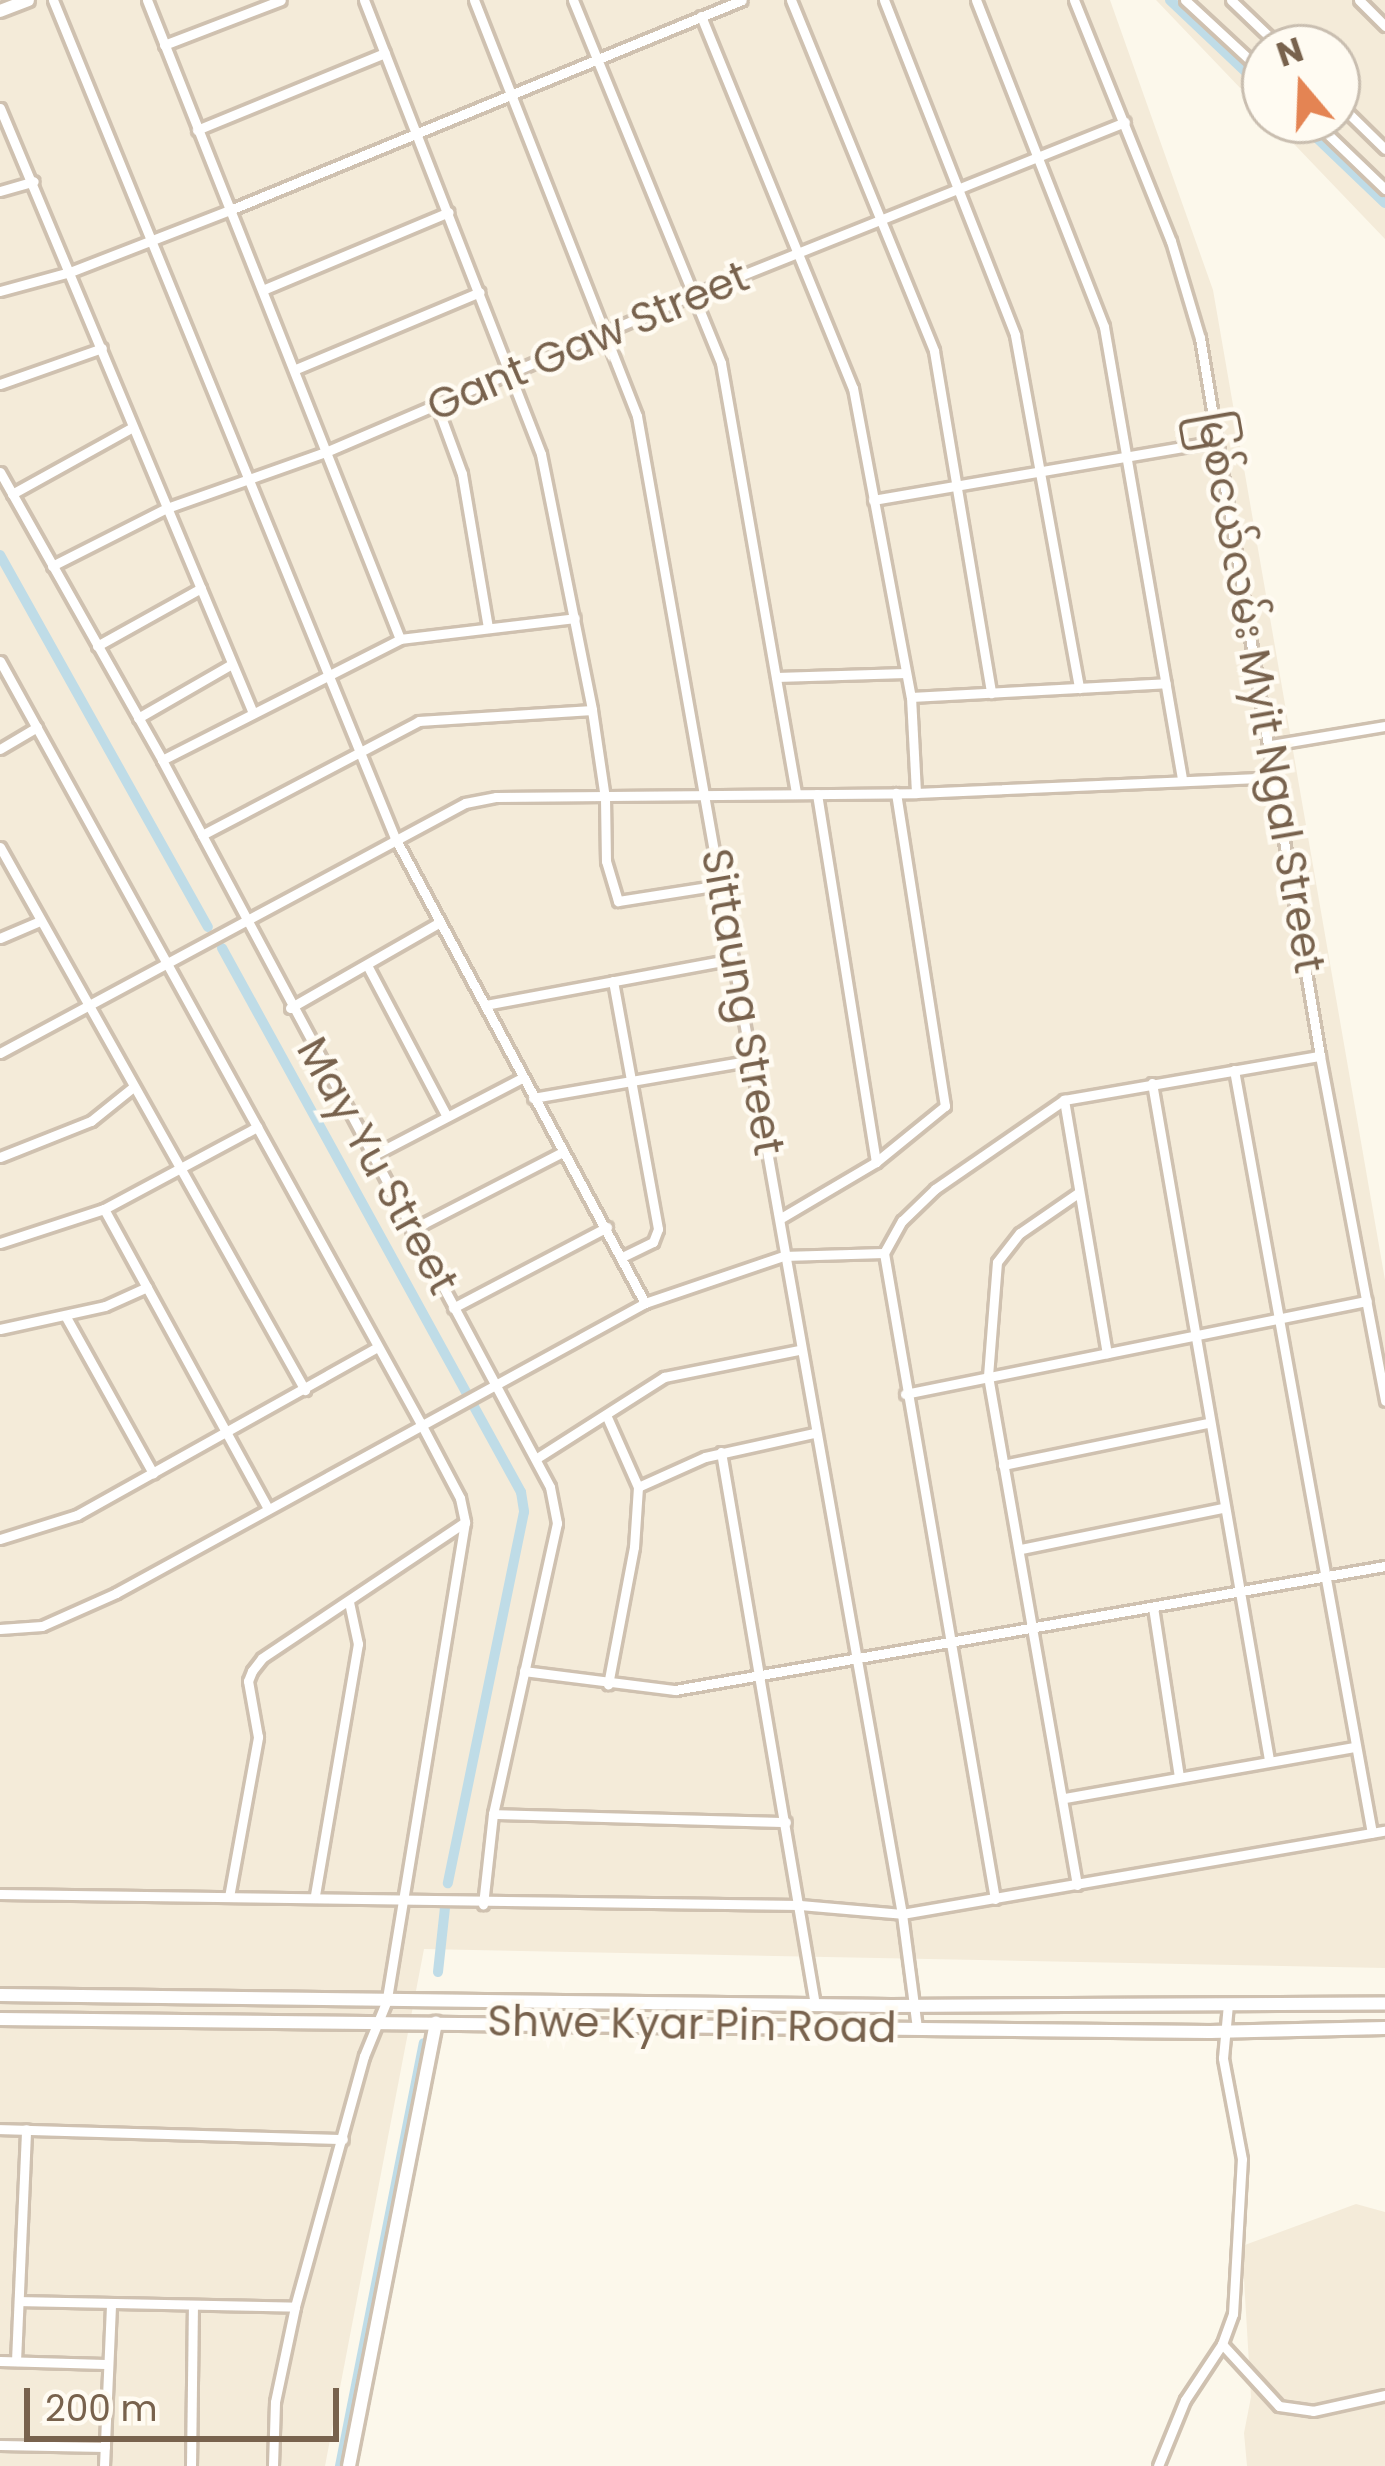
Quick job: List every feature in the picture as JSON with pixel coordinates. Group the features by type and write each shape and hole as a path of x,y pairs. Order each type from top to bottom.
{"street":[{"path":"0,10 28,0"},
{"path":"53,0 395,838 532,1098 624,1256 645,1303"},
{"path":"147,0 266,289 400,639"},
{"path":"164,45 281,0"},
{"path":"364,0 541,454 592,710 604,798 606,861 618,901 720,885"},
{"name":"Sittaung Street","path":"474,0 637,416 902,1914 917,2028"},
{"path":"573,0 721,363 796,794"},
{"path":"0,291 70,272 230,210 742,0"},
{"path":"790,0 934,351 991,693"},
{"path":"884,0 1016,335 1079,688"},
{"path":"976,0 1097,303 1182,780"},
{"name":"မြစ်ငယ်လမ်း Myit Ngal Street","path":"1074,0 1184,280 1218,441 1320,1056 1385,1401"},
{"path":"1185,0 1241,52"},
{"path":"1232,0 1256,24"},
{"path":"1359,0 1385,26"},
{"path":"701,16 853,388 911,697 916,793"},
{"path":"197,130 385,53"},
{"path":"0,110 34,181 253,713"},
{"name":"Gant Gaw Street","path":"52,566 167,508 328,451 694,295 1125,122"},
{"path":"1361,125 1385,148"},
{"path":"1338,144 1385,189"},
{"path":"0,191 34,181"},
{"path":"266,289 448,212"},
{"path":"296,369 480,292"},
{"path":"0,384 102,348"},
{"path":"437,406 462,474 488,628"},
{"path":"11,494 133,427"},
{"path":"873,500 1218,441"},
{"name":"May Yu Street","path":"0,472 162,760 290,1008 550,1486 556,1523 493,1814 483,1904"},
{"path":"98,646 201,588"},
{"path":"162,760 400,639 575,618"},
{"path":"0,661 420,1422 460,1498 465,1522 387,2000 295,2307 275,2402 273,2466"},
{"path":"138,718 232,664"},
{"path":"776,677 906,673"},
{"path":"911,697 1166,683"},
{"path":"202,836 419,721 592,710"},
{"path":"1271,746 1385,726"},
{"path":"0,749 37,727"},
{"path":"0,1053 465,803 496,797 916,793 1276,777"},
{"path":"781,1218 876,1162 942,1114 946,1098 896,793"},
{"path":"818,794 876,1162"},
{"path":"1,850 305,1390"},
{"path":"0,938 40,921"},
{"path":"290,1008 440,922"},
{"path":"485,1005 734,959"},
{"path":"368,964 446,1115"},
{"path":"613,981 658,1229 653,1242 624,1256"},
{"path":"995,1899 884,1253 902,1221 935,1189 1064,1100 1320,1056"},
{"path":"532,1098 752,1060"},
{"path":"1234,1070 1372,1833"},
{"path":"372,1156 522,1078"},
{"path":"1152,1083 1207,1423 1269,1760"},
{"path":"0,1157 91,1120 132,1088"},
{"path":"1064,1100 1107,1353"},
{"path":"0,1243 104,1209 257,1126"},
{"path":"411,1230 563,1152"},
{"path":"1077,1885 988,1376 997,1262 1020,1233 1078,1193"},
{"path":"104,1209 268,1508"},
{"path":"453,1308 607,1227"},
{"path":"0,1629 42,1626 70,1614 645,1303 783,1256 884,1253"},
{"path":"0,1329 66,1317 147,1287"},
{"path":"905,1394 1278,1322 1367,1300"},
{"path":"66,1317 153,1473"},
{"path":"0,1539 77,1515 377,1347"},
{"path":"536,1458 664,1377 799,1350"},
{"path":"607,1417 638,1487 634,1547 608,1685"},
{"path":"1003,1465 1207,1423"},
{"path":"638,1487 721,1452 814,1432"},
{"path":"721,1452 815,2006"},
{"path":"1021,1549 1222,1508"},
{"path":"229,1897 258,1737 248,1681 252,1671 262,1658 465,1522"},
{"path":"524,1671 675,1690 1385,1566"},
{"path":"314,1895 358,1644 349,1602"},
{"path":"1153,1607 1179,1776"},
{"path":"1065,1798 1353,1747"},
{"path":"493,1814 786,1822"},
{"path":"0,1894 800,1905 902,1914 1385,1831"},
{"name":"Shwe Kyar Pin Road","path":"0,1995 815,2006 1385,2003"},
{"path":"1157,2466 1192,2387 1222,2344 1233,2314 1240,2132 1223,2058 1228,2004"},
{"name":"Shwe Kyar Pin Road","path":"0,2019 1224,2031 1385,2028"},
{"path":"349,2466 436,2023"},
{"path":"0,2128 343,2139"},
{"path":"16,2361 26,2129"},
{"path":"20,2301 295,2307"},
{"path":"104,2466 111,2305"},
{"path":"190,2466 194,2308"},
{"path":"1222,2344 1279,2406 1313,2411 1385,2396"},
{"path":"0,2361 105,2364"},
{"path":"0,2446 104,2447"}],"shaded area":[{"path":"0,0 1110,0 1213,290 1385,1280 1385,1968 424,1949 325,2466 0,2466"},
{"path":"1156,0 1385,0 1385,239 1294,144 1361,144 1361,24 1241,24 1241,89"},
{"path":"1356,2204 1385,2212 1385,2466 1247,2466 1244,2433 1251,2397 1242,2246"}],"waterway":[{"path":"1170,0 1241,67"},
{"path":"1323,144 1385,203"},
{"path":"0,555 208,927"},
{"path":"222,948 521,1492 524,1512 448,1883"},
{"path":"438,1972 445,1908"},
{"path":"340,2466 424,2043"}]}
